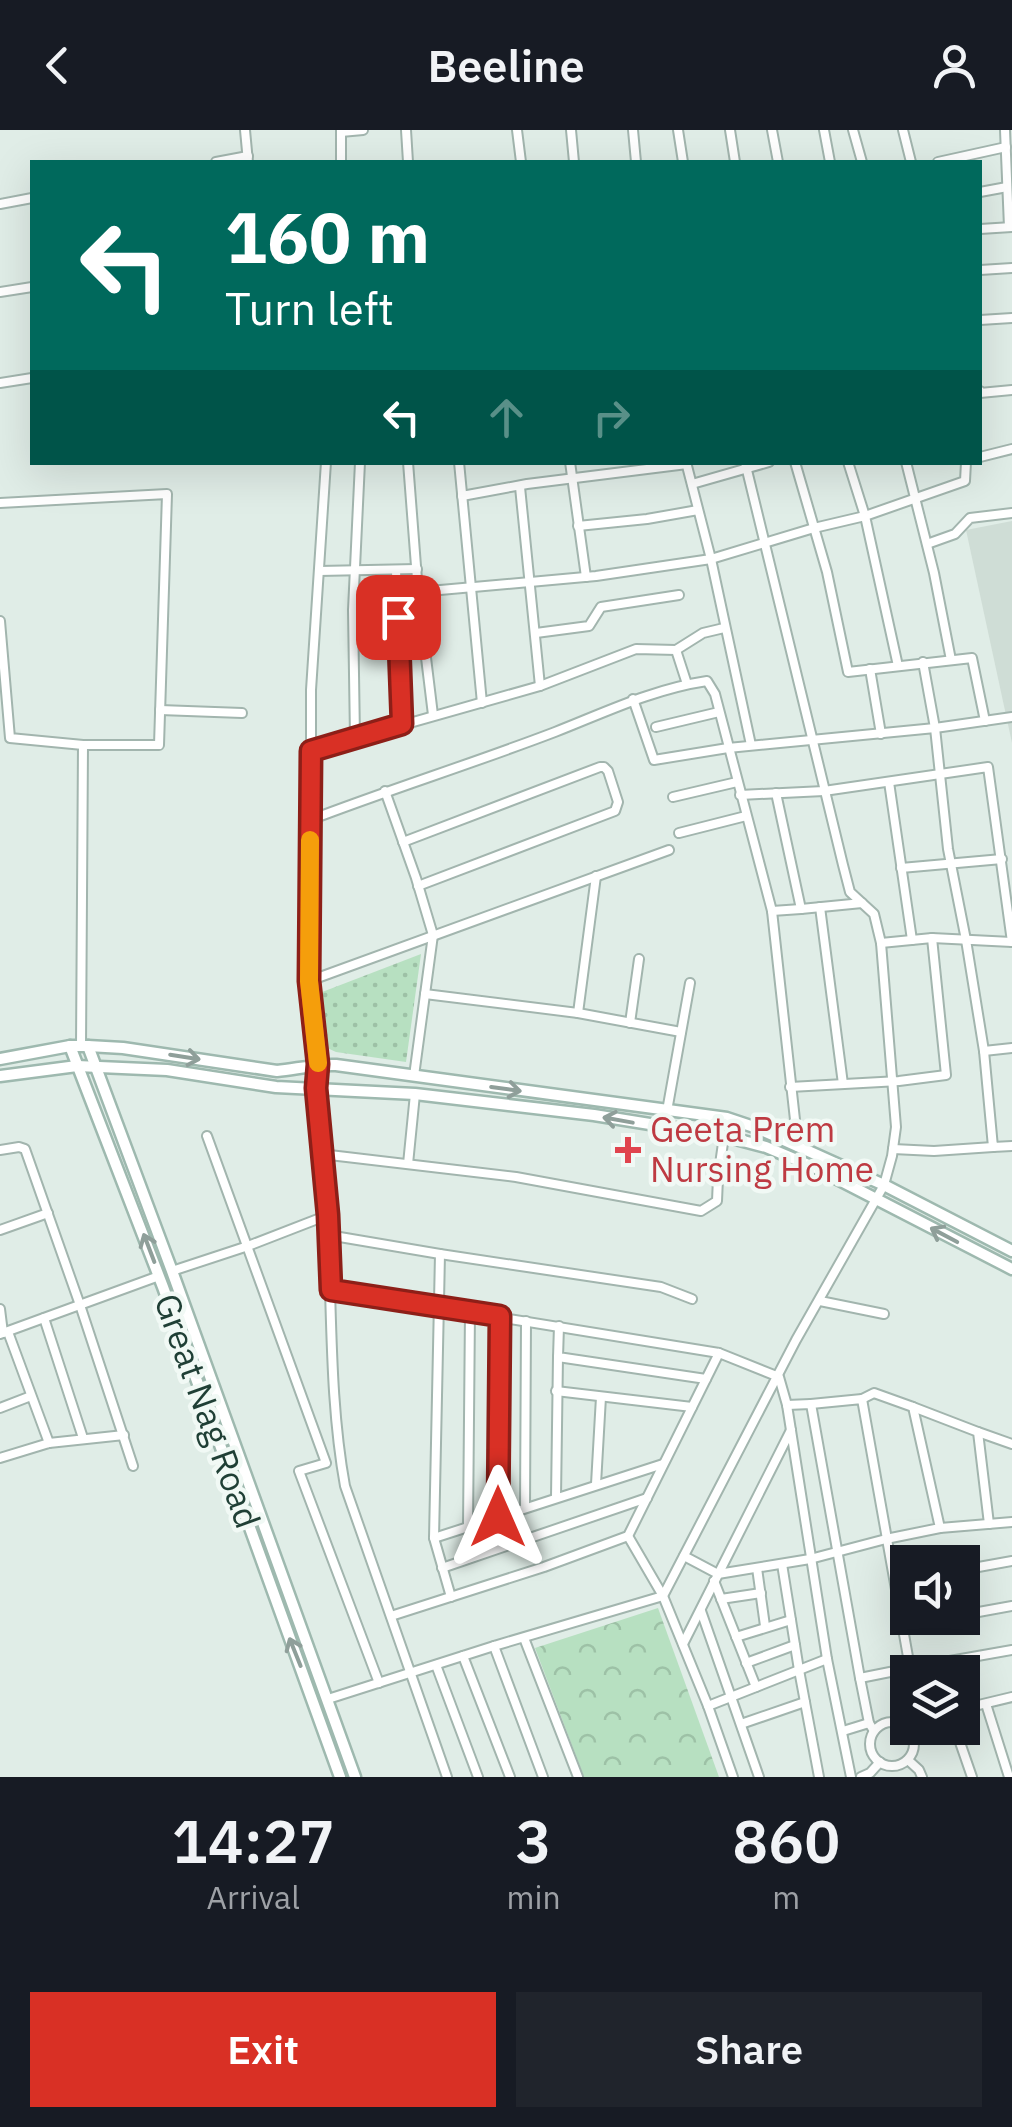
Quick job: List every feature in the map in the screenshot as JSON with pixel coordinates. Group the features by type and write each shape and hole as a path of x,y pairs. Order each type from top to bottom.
{"street":[{"path":"246,130 248,159"},
{"path":"341,160 341,131 362,130"},
{"path":"406,130 408,160"},
{"path":"516,130 521,160"},
{"path":"572,130 574,160"},
{"path":"636,130 636,160"},
{"path":"678,130 684,160"},
{"path":"730,130 735,160"},
{"path":"772,130 778,160"},
{"path":"824,130 830,160"},
{"path":"853,130 861,160"},
{"path":"904,130 911,160"},
{"path":"982,229 1010,227 1005,130"},
{"path":"947,160 1006,147"},
{"path":"982,192 1007,187"},
{"path":"0,204 30,198"},
{"path":"982,270 1012,268"},
{"path":"0,292 30,287"},
{"path":"982,320 1012,318"},
{"path":"0,383 30,378"},
{"path":"982,392 1012,390"},
{"path":"982,456 1012,449"},
{"path":"326,465 311,690 309,981 328,1215 340,1459 345,1486 447,1777"},
{"path":"355,738 354,570 360,465"},
{"path":"408,465 433,716"},
{"path":"459,465 482,702"},
{"path":"570,465 586,577"},
{"path":"462,496 672,465"},
{"path":"687,465 750,745"},
{"path":"795,465 826,572 848,672 972,658 986,721"},
{"path":"849,465 865,516 898,666"},
{"path":"907,465 950,660"},
{"path":"960,465 964,481"},
{"path":"964,481 966,465"},
{"path":"315,1703 662,1596 796,1340 884,1184 896,1126 882,943 874,914 850,892 746,466 692,484"},
{"path":"418,592 586,577 711,559 865,516 964,481"},
{"path":"520,487 540,686"},
{"path":"0,502 168,494 159,745 82,746 10,738 0,621"},
{"path":"578,526 698,510"},
{"path":"927,544 955,534 970,518 1012,513"},
{"path":"319,571 417,569"},
{"path":"396,570 402,724"},
{"path":"536,633 589,626 601,608 679,595"},
{"path":"311,751 540,686 636,649 676,650 704,633 724,628"},
{"path":"676,650 688,684"},
{"path":"923,662 951,865 984,1051 994,1147"},
{"path":"870,670 881,734"},
{"path":"310,820 555,732 634,699 708,681 772,911 798,1147"},
{"path":"714,692 738,688"},
{"path":"634,699 654,760 750,745 1012,718"},
{"path":"160,710 242,713"},
{"path":"656,727 718,712"},
{"path":"80,1046 82,746"},
{"path":"403,842 600,767 608,771 618,802 614,810 418,886"},
{"path":"740,795 824,791 988,768 1012,942 932,938 882,943"},
{"path":"673,796 737,782"},
{"path":"889,782 912,940"},
{"path":"385,791 433,936 414,1076"},
{"path":"776,793 801,909"},
{"path":"680,834 746,816"},
{"path":"309,981 669,850"},
{"path":"901,868 1002,859"},
{"path":"578,1013 596,876"},
{"path":"772,911 862,902"},
{"path":"820,907 843,1084"},
{"path":"790,1087 946,1075 932,938"},
{"path":"630,1023 639,960"},
{"path":"668,1111 690,983"},
{"path":"424,994 578,1013 681,1032"},
{"path":"0,1059 80,1046 123,1048 277,1071 318,1064 728,1118 884,1184 1012,1251"},
{"name":"Great Nag Road","path":"80,1046 94,1066 172,1271 355,1777"},
{"name":"Great Nag Road","path":"80,1046 76,1066 159,1276 340,1777"},
{"path":"984,1051 1012,1048"},
{"path":"0,1076 76,1066 167,1070 276,1087 415,1094 594,1115 724,1136 766,1147 816,1168 1012,1270"},
{"path":"408,1164 415,1094"},
{"path":"207,1136 326,1463"},
{"path":"321,1154 516,1176 701,1210 716,1201 724,1136"},
{"path":"893,1149 1012,1146"},
{"path":"0,1150 25,1149 133,1466"},
{"path":"0,1230 48,1213"},
{"path":"4,1333 328,1215"},
{"path":"328,1235 662,1287 692,1299"},
{"path":"440,1254 434,1538 450,1598"},
{"path":"331,1290 719,1352 778,1377 792,1430 827,1659 851,1777"},
{"path":"820,1301 884,1314"},
{"path":"0,1309 4,1333 49,1443"},
{"path":"468,1527 470,1311"},
{"path":"498,1517 500,1316"},
{"path":"44,1318 83,1438"},
{"path":"526,1321 526,1508"},
{"path":"556,1497 559,1326"},
{"path":"391,1616 628,1536 719,1352"},
{"path":"558,1357 706,1379"},
{"path":"556,1391 692,1407"},
{"path":"787,1405 862,1399 874,1394 1012,1444"},
{"path":"0,1408 31,1396"},
{"path":"596,1484 601,1396"},
{"path":"862,1399 890,1556"},
{"path":"811,1404 871,1727 871,1749 880,1762 892,1766 908,1760 914,1745"},
{"path":"913,1407 940,1528"},
{"path":"683,1644 792,1430"},
{"path":"978,1432 989,1524"},
{"path":"0,1458 49,1443 124,1435"},
{"path":"340,1459 300,1470 379,1682"},
{"path":"434,1538 664,1464"},
{"path":"442,1568 647,1498"},
{"path":"716,1578 810,1559 886,1538 940,1528 1012,1522"},
{"path":"628,1536 662,1596 683,1644 733,1777"},
{"path":"684,1556 716,1578 756,1687"},
{"path":"980,1567 1012,1561"},
{"path":"782,1564 819,1777"},
{"path":"756,1568 765,1626"},
{"path":"721,1600 760,1593"},
{"path":"980,1612 1012,1606"},
{"path":"700,1610 759,1777"},
{"path":"736,1637 791,1620"},
{"path":"524,1638 578,1777"},
{"path":"746,1663 794,1645"},
{"path":"494,1646 543,1777"},
{"path":"980,1656 1012,1650"},
{"path":"463,1656 510,1777"},
{"path":"708,1706 827,1659"},
{"path":"436,1665 478,1777"},
{"path":"860,1678 890,1672"},
{"path":"980,1705 1012,1697"},
{"path":"741,1724 805,1702"},
{"path":"986,1704 1009,1777"},
{"path":"842,1731 890,1722"},
{"path":"962,1745 972,1777"},
{"path":"908,1760 922,1777"},
{"path":"861,1777 880,1762"}],"shaded area":[{"path":"1012,521 1012,743 966,530"}],"green space":[{"path":"421,954 406,1062 336,1052 323,1046 314,1029 317,994"},
{"path":"658,1608 719,1777 584,1777 535,1648"}],"slow traffic":[{"path":"310,840 309,981 318,1063"}],"place":[{"name":"Geeta Prem Nursing Home","path":"628,1150"}],"route":[{"path":"398,617 402,724 311,751 309,981 318,1064 316,1088 331,1290 500,1316 498,1517"}]}
